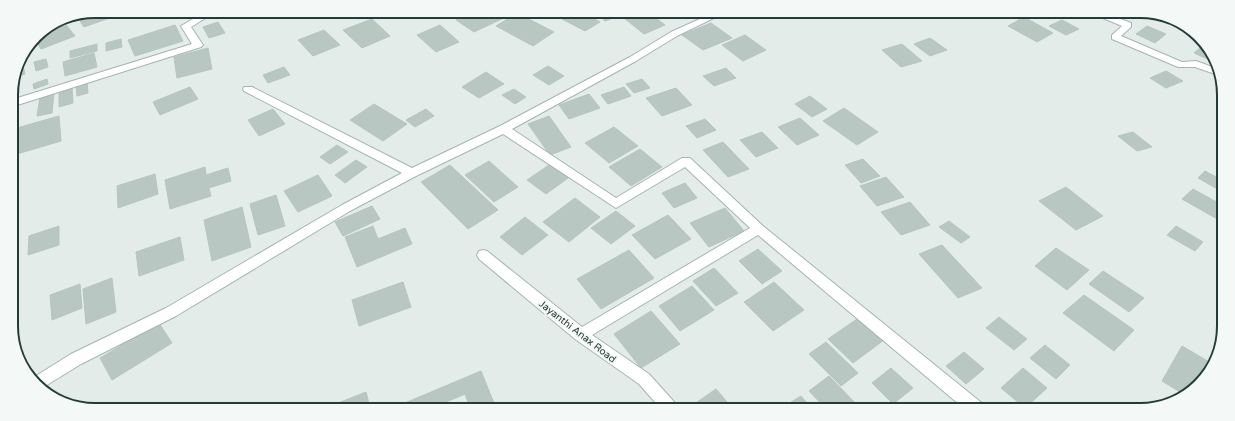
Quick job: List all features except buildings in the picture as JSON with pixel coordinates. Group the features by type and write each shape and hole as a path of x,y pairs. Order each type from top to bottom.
{"street":[{"path":"18,102 198,44 186,26 200,18"},
{"path":"41,381 76,359 171,312 313,226 412,173 504,129 633,59 674,34 709,18"},
{"path":"1111,18 1128,25 1115,37 1181,65 1196,64 1213,70"},
{"path":"248,89 412,173"},
{"path":"504,129 616,204 686,161 759,229 971,403"},
{"path":"580,335 759,229"},
{"name":"Jayanthi Anax Road","path":"483,255 580,335 644,379 666,403"}]}
